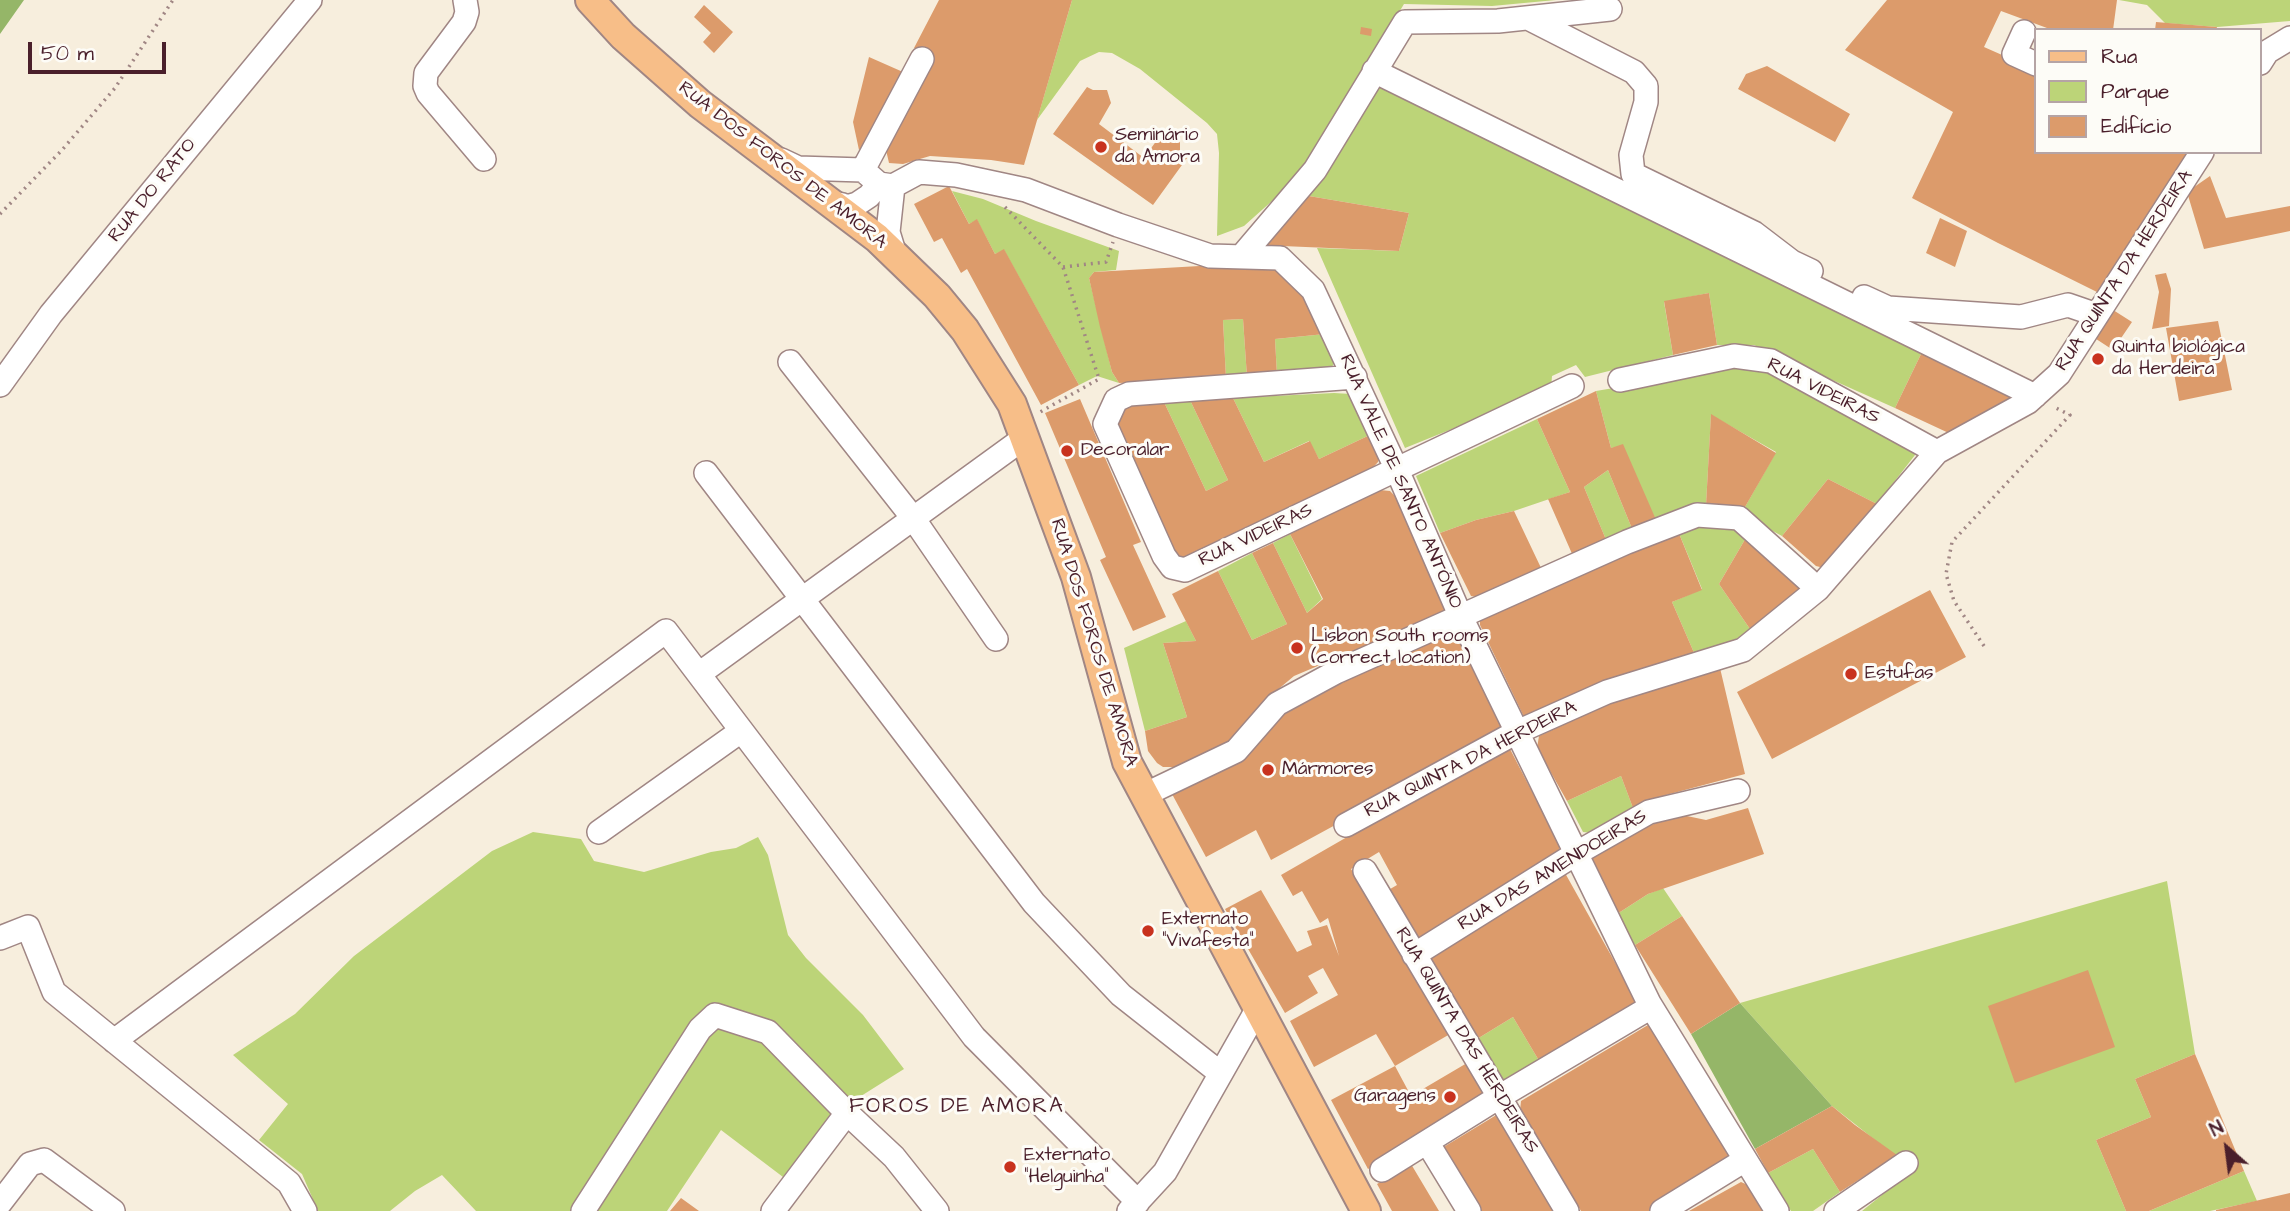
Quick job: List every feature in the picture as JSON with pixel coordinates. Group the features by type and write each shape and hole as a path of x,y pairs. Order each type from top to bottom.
{"main road":[{"name":"RUA DOS FOROS DE AMORA","path":"590,0 623,36 700,104 841,209 895,255 937,296 965,330 1012,404 1022,430 1076,577 1127,762 1366,1211"}],"street":[{"name":"RUA DO RATO","path":"2,381 51,314 310,0"},
{"path":"465,0 467,12 464,22 426,73 425,86 484,159"},
{"path":"1241,257 1315,170 1405,22 1498,20 1610,9"},
{"path":"1528,18 1634,72 1646,86 1646,102 1631,155 1633,174 1754,233 1792,262 1888,309 2021,317 2068,305 2097,315"},
{"path":"2024,32 2014,54 2035,64"},
{"path":"2262,60 2267,52 2290,38"},
{"path":"841,209 857,204 869,196 878,180 922,59"},
{"path":"1374,71 2043,401"},
{"path":"765,153 797,168 878,180"},
{"name":"RUA QUINTA DA HERDEIRA","path":"1346,825 1515,733 1606,692 1743,650 1818,589 1937,452 2028,402 2043,401 2097,315 2151,247 2201,154"},
{"name":"RUA VALE DE SANTO ANTÓNIO","path":"878,180 919,172 956,175 1026,190 1210,256 1280,258 1313,290 1355,377 1515,733 1577,853 1651,1007 1777,1211"},
{"path":"878,180 895,255"},
{"name":"RUA VIDEIRAS","path":"1620,380 1734,356 1772,361 1937,452"},
{"path":"790,362 913,519 996,639"},
{"name":"RUA VIDEIRAS","path":"1355,377 1129,394 1116,400 1105,424 1164,556 1172,567 1185,570 1572,386"},
{"path":"699,674 913,519 1022,430"},
{"path":"706,473 1034,903 1121,995 1220,1073"},
{"path":"1144,795 1236,751 1277,704 1336,672 1627,542 1697,515 1739,518 1818,589"},
{"path":"114,1041 666,631 974,1037 1133,1206 1165,1172 1258,1008"},
{"path":"599,832 741,730"},
{"name":"RUA DAS AMENDOEIRAS","path":"1414,955 1577,853 1649,812 1738,791"},
{"name":"RUA QUINTA DAS HERDEIRAS","path":"1365,871 1567,1211"},
{"path":"0,938 28,927 54,992 289,1183 299,1208"},
{"path":"1382,1170 1651,1007"},
{"path":"583,1211 700,1029 715,1015 768,1032 894,1157 934,1210"},
{"path":"773,1211 847,1113"},
{"path":"1427,1142 1469,1211"},
{"path":"0,1203 30,1164 44,1160 113,1211"},
{"path":"1662,1211 1745,1160"},
{"path":"1836,1211 1906,1163"}],"path":[{"path":"0,214 115,88 173,0"},
{"path":"996,201 1063,267 1098,379 1022,430"},
{"path":"1063,267 1106,262 1118,225"},
{"path":"1984,646 1954,601 1946,574 1952,542 2070,415 2043,401"}],"green space":[{"path":"0,0 24,0 0,34"},
{"path":"1072,0 1556,0 1492,6 1404,4 1301,175 1244,226 1217,236 1217,134 1140,69 1112,53 1099,52 1080,61 1037,120"},
{"path":"2119,0 2290,0 2290,21 2217,27 2165,23 2147,5"},
{"path":"1375,79 1922,352 1895,408 1754,345 1717,345 1709,293 1664,302 1673,355 1585,377 1576,365 1552,376 1551,389 1405,448 1317,248 1399,251 1409,213 1297,194"},
{"path":"952,191 983,199 1119,251 1116,270 1094,272 1089,278 1112,372 1119,383 1097,376 1079,385 1004,250 995,254 977,220 969,224"},
{"path":"1243,319 1247,377 1226,378 1223,320"},
{"path":"1325,334 1336,359 1330,371 1277,375 1275,339"},
{"path":"1737,367 1768,373 1912,443 1915,455 1877,504 1828,479 1782,536 1741,514 1776,452 1711,415 1706,505 1657,522 1617,447 1611,448 1596,391"},
{"path":"1351,394 1372,434 1319,459 1309,441 1264,462 1233,398"},
{"path":"1190,400 1228,480 1206,491 1164,402"},
{"path":"1537,419 1570,492 1440,533 1416,476"},
{"path":"1608,470 1633,531 1607,542 1584,487"},
{"path":"1693,525 1735,529 1747,536 1719,584 1750,629 1732,642 1695,655 1672,602 1702,589 1678,531"},
{"path":"1290,534 1322,599 1307,613 1273,543"},
{"path":"1252,553 1287,624 1252,640 1218,571"},
{"path":"1186,621 1196,641 1163,643 1187,717 1145,731 1124,648"},
{"path":"1621,776 1633,808 1593,833 1583,832 1567,801"},
{"path":"533,832 581,839 594,861 644,872 711,852 736,848 758,837 768,855 788,935 806,958 863,1015 904,1069 834,1113 783,1177 721,1130 667,1211 476,1211 442,1175 415,1191 390,1211 318,1211 302,1174 259,1140 288,1104 233,1055 295,1014 354,956 492,851"},
{"path":"2167,881 2195,1054 2135,1079 2151,1117 2096,1140 2126,1211 1862,1211 1913,1170 1832,1106 1740,1003"},
{"path":"1663,888 1682,916 1635,945 1617,914 1648,894"},
{"path":"1740,1003 1832,1106 1755,1149 1691,1034"},
{"path":"1513,1017 1541,1064 1505,1086 1477,1039"},
{"path":"1813,1149 1840,1192 1813,1211 1791,1211 1768,1173"},
{"path":"2244,1171 2257,1201 2210,1211 2149,1211"}],"building":[{"path":"939,0 1072,0 1024,165 930,156 903,164 889,163 886,150 932,56 914,48"},
{"path":"1887,0 2117,0 2113,28 2047,28 2001,11 1984,47 2035,70 2035,154 2190,154 2101,294 1912,198 1953,112 1845,50"},
{"path":"704,5 733,32 714,53 703,42 711,33 694,17"},
{"path":"2156,22 2217,27 2217,28 2155,28"},
{"path":"1361,27 1372,29 1371,36 1360,34"},
{"path":"869,57 903,72 869,142 859,150 853,122"},
{"path":"1767,66 1850,114 1835,142 1738,89 1746,74"},
{"name":"Seminário da Amora","path":"1087,87 1107,90 1111,103 1099,124 1144,158 1157,140 1180,141 1180,153 1187,158 1153,205 1053,134"},
{"path":"2210,176 2226,218 2290,206 2290,231 2204,249 2187,192"},
{"path":"949,186 969,224 977,219 995,254 1004,249 1079,385 1041,405 967,269 961,273 942,238 934,242 914,204"},
{"path":"1297,194 1409,213 1399,251 1259,245"},
{"path":"1940,218 1967,231 1955,267 1926,253"},
{"path":"1270,262 1294,279 1325,334 1275,339 1277,375 1247,377 1243,319 1223,320 1226,378 1119,383 1112,372 1100,327 1089,278 1094,272"},
{"path":"2166,273 2171,289 2169,326 2152,329 2159,292 2155,275"},
{"path":"1709,293 1717,345 1673,355 1664,301"},
{"path":"2110,308 2132,322 2113,350 2090,335"},
{"path":"2218,321 2232,390 2179,401 2166,328"},
{"path":"1922,352 2016,396 1953,435 1895,408"},
{"path":"1596,391 1611,448 1623,444 1657,522 1633,531 1608,470 1584,487 1607,542 1573,556 1548,499 1570,492 1537,419"},
{"path":"1233,398 1264,462 1310,441 1319,459 1372,434 1380,454 1378,462 1369,472 1182,559 1176,553 1117,425 1118,420 1126,408 1133,405 1164,402 1206,491 1228,480 1190,400"},
{"path":"1080,399 1141,542 1133,545 1166,617 1133,631 1100,560 1106,557 1045,413"},
{"path":"1711,414 1776,453 1741,514 1706,505"},
{"path":"1828,479 1877,504 1825,567 1820,567 1782,536"},
{"path":"1380,490 1390,491 1395,496 1448,611 1294,676 1269,697 1234,739 1177,767 1163,767 1157,763 1148,751 1145,731 1187,717 1163,643 1196,641 1172,594 1218,571 1252,640 1287,624 1252,553 1273,543 1307,613 1323,599 1290,534"},
{"path":"1514,511 1542,570 1477,597 1471,596 1440,533 1476,520"},
{"path":"1678,531 1702,590 1672,602 1695,655 1523,715 1480,625 1480,618"},
{"path":"1747,536 1799,582 1800,588 1750,629 1719,584"},
{"name":"Estufas","path":"1930,590 1966,657 1772,759 1737,692"},
{"path":"1453,629 1506,732 1271,860 1256,830 1206,857 1172,794 1242,758 1283,715 1364,671"},
{"path":"1720,668 1745,774 1666,795 1633,808 1621,776 1567,801 1537,748 1539,736 1615,701"},
{"path":"1510,749 1560,846 1556,858 1418,941 1385,892 1397,885 1379,852 1351,869 1450,1034 1395,1066 1376,1034 1314,1067 1290,1021 1338,995 1323,968 1308,976 1318,993 1285,1013 1225,909 1261,890 1297,952 1312,945 1307,931 1327,925 1339,956 1328,918 1320,923 1302,891 1293,896 1281,875 1401,806"},
{"path":"1748,808 1764,854 1648,894 1617,914 1591,857 1617,841 1658,822 1682,815 1706,820"},
{"path":"1565,873 1636,1000 1634,1006 1541,1064 1513,1017 1477,1039 1427,955"},
{"path":"1682,916 1740,1003 1691,1034 1635,945"},
{"path":"2088,970 2115,1047 2015,1083 1988,1006"},
{"path":"1653,1022 1731,1153 1731,1161 1649,1211 1581,1211 1520,1111 1521,1101"},
{"path":"2195,1054 2244,1171 2149,1211 2126,1211 2096,1140 2151,1117 2135,1079"},
{"path":"1467,1063 1488,1098 1368,1169 1331,1100 1395,1066 1411,1096"},
{"path":"1832,1106 1897,1155 1840,1192 1813,1149 1768,1173 1755,1149"},
{"path":"1498,1114 1556,1211 1481,1211 1442,1148"},
{"path":"1411,1164 1439,1211 1392,1211 1377,1184"},
{"path":"1741,1182 1750,1186 1765,1211 1689,1211"},
{"path":"2290,1193 2290,1211 2216,1211 2216,1210"},
{"path":"681,1198 699,1211 670,1211"}],"place":[{"name":"Seminário da Amora","path":"1101,147"},
{"name":"Quinta biológica da Herdeira","path":"2098,359"},
{"name":"Decoralar","path":"1067,451"},
{"name":"Lisbon South rooms (correct location)","path":"1297,648"},
{"name":"Estufas","path":"1851,674"},
{"name":"Mármores","path":"1268,770"},
{"name":"Externato \"Vivafesta\"","path":"1148,931"},
{"name":"Garagens","path":"1450,1097"},
{"name":"Externato \"Helguinha\"","path":"1010,1167"}],"district":[{"name":"FOROS DE AMORA","path":"957,1108"}]}
